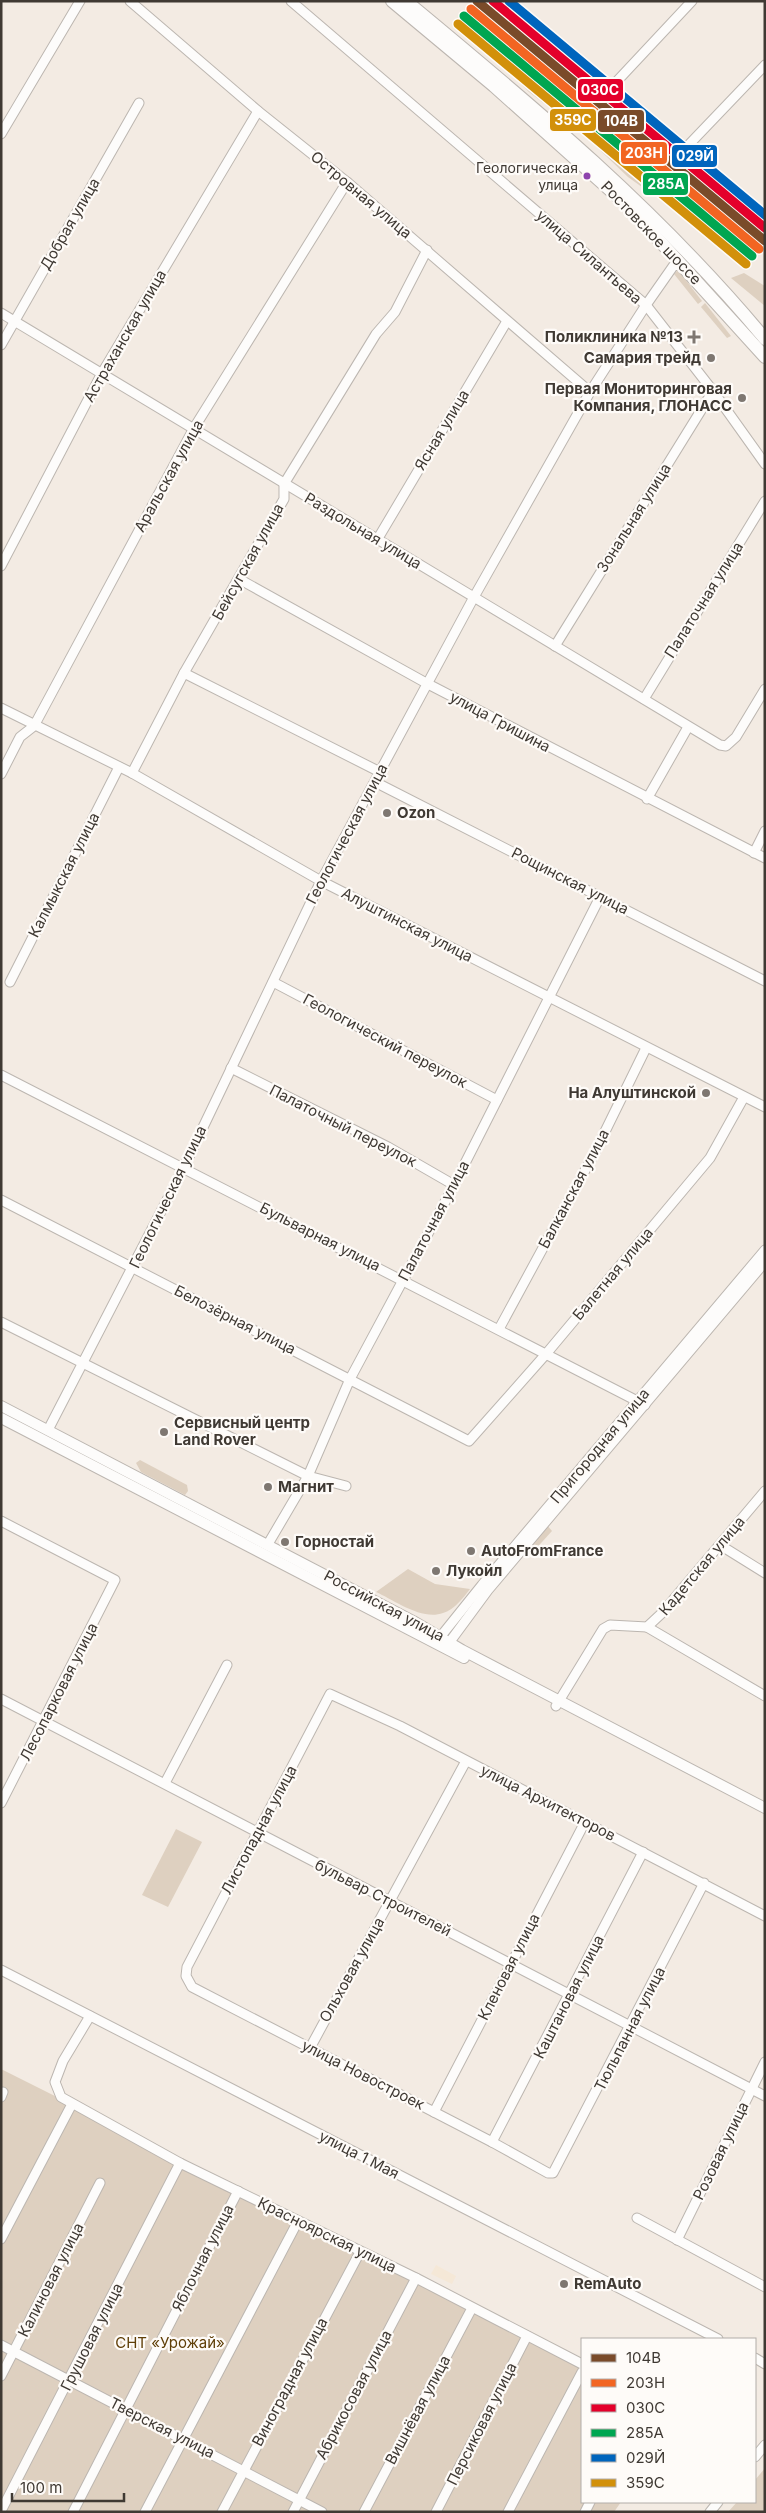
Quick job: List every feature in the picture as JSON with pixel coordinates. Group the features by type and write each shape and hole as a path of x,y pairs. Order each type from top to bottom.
{"highway":[{"name":"Ростовское шоссе","path":"392,1 508,99 628,206 765,358"},
{"name":"Ростовское шоссе","path":"406,1 526,101 634,198 692,258 765,339"}],"main road":[{"name":"Российская улица","path":"1,1406 265,1549 443,1642 462,1650 557,1704 765,1814"},
{"name":"Российская улица","path":"1,1418 265,1549"},
{"name":"Российская улица","path":"557,1704 765,1808"}],"street":[{"path":"1,134 80,1"},
{"name":"Островная улица","path":"130,1 258,111 428,250 590,392"},
{"name":"улица Силантьева","path":"291,1 646,304 714,391 765,464"},
{"path":"604,95 692,1"},
{"path":"678,156 765,65"},
{"name":"Добрая улица","path":"1,345 139,103"},
{"name":"Астраханская улица","path":"1,566 102,373 258,111"},
{"name":"Аральская улица","path":"1,774 20,737 34,726 194,428 347,182"},
{"name":"Бейсугская улица","path":"132,773 184,673 284,499 284,484 376,334 395,312 428,250"},
{"name":"Геологическая улица","path":"48,1430 85,1364 184,1167 321,881 474,597 590,392 646,304 674,265 684,266"},
{"name":"Раздольная улица","path":"1,313 720,745 726,746 736,737 765,689"},
{"name":"Ясная улица","path":"378,540 507,321"},
{"name":"Зональная улица","path":"555,646 714,391"},
{"name":"Палаточная улица","path":"644,699 765,501"},
{"name":"улица Гришина","path":"239,579 428,684 647,799 765,858"},
{"path":"184,673 380,772"},
{"name":"Алуштинская улица","path":"1,708 132,773 321,881 765,1107"},
{"path":"647,799 688,727"},
{"name":"Калмыкская улица","path":"10,982 119,767"},
{"name":"Рощинская улица","path":"375,782 765,981"},
{"path":"754,853 765,831"},
{"name":"Палаточная улица","path":"265,1549 308,1476 350,1379 454,1185 600,897"},
{"name":"Геологический переулок","path":"272,982 497,1100"},
{"name":"Балканская улица","path":"499,1329 595,1152 646,1048"},
{"name":"Палаточный переулок","path":"231,1068 388,1147 454,1185"},
{"name":"Бульварная улица","path":"1,1075 404,1279 641,1403"},
{"name":"Балетная улица","path":"469,1441 546,1354 710,1158 744,1097"},
{"name":"Белозёрная улица","path":"1,1200 469,1441"},
{"name":"Пригородная улица","path":"443,1642 765,1250"},
{"name":"Пригородная улица","path":"641,1403 765,1262"},
{"path":"1,1322 308,1476 346,1486"},
{"name":"Кадетская улица","path":"557,1704 603,1629 610,1625 647,1627 662,1613 765,1491"},
{"name":"Лесопарковая улица","path":"1,1521 115,1580 1,1803"},
{"path":"720,1545 765,1574"},
{"path":"647,1627 765,1696"},
{"path":"165,1784 227,1665"},
{"name":"улица Архитекторов","path":"330,1694 339,1696 466,1760 765,1916"},
{"name":"Листопадная улица","path":"187,1967 330,1694"},
{"name":"бульвар Строителей","path":"1,1699 765,2096"},
{"name":"Ольховая улица","path":"310,2048 466,1760"},
{"name":"Кленовая улица","path":"434,2112 585,1822"},
{"name":"Каштановая улица","path":"492,2142 570,1996 643,1852"},
{"name":"Тюльпанная улица","path":"553,2173 631,2027 704,1883"},
{"name":"улица Новостроек","path":"187,1967 186,1976 192,1987 492,2142 548,2173 553,2173"},
{"name":"улица 1 Мая","path":"1,1970 716,2338"},
{"path":"1,2239 72,2104 61,2097 55,2082 63,2061 90,2016"},
{"name":"Розовая улица","path":"677,2240 765,2062"},
{"name":"Красноярская улица","path":"72,2104 180,2163 416,2278 581,2363"},
{"name":"Грушовая улица","path":"1,2511 70,2381 180,2163"},
{"name":"Калиновая улица","path":"1,2376 100,2183"},
{"name":"Яблочная улица","path":"73,2512 238,2191"},
{"path":"637,2218 765,2287"},
{"path":"145,2512 298,2221"},
{"name":"Виноградная улица","path":"222,2512 360,2252"},
{"name":"Абрикосовая улица","path":"293,2512 416,2278"},
{"name":"Вишнёвая улица","path":"364,2512 472,2308"},
{"name":"Персиковая улица","path":"436,2512 527,2336"},
{"name":"Тверская улица","path":"1,2345 322,2512"},
{"path":"508,2512 581,2374"},
{"path":"756,2455 765,2445"}],"shaded area":[{"path":"436,2265 456,2276 452,2284 431,2274"}],"green space":[{"path":"476,23 506,50 556,80 590,113 607,124 635,155 658,172 661,187 653,195 628,177 581,132 529,92 516,79 508,66 471,36 466,24"},
{"path":"688,188 708,202 717,213 721,228 719,236 704,233 672,199 678,191"},
{"path":"678,270 702,301 698,304 674,274"},
{"path":"744,273 765,286 765,306 731,278"},
{"path":"705,303 731,336 727,338 701,307"},
{"path":"140,1460 187,1485 188,1491 185,1495 141,1472 136,1463"},
{"path":"547,1525 552,1531 532,1553 527,1549"},
{"path":"408,1569 435,1584 470,1589 451,1609 435,1615 417,1612 376,1592"},
{"path":"176,1829 202,1842 168,1907 142,1895"},
{"name":"СНТ «Урожай»","path":"1,2069 581,2359 581,2503 620,2503 614,2512 1,2512"},
{"path":"765,2468 765,2512 728,2512 736,2503 756,2503 756,2479"}],"transit line":[{"name":"104В","path":"477,1 765,241"},
{"name":"030C","path":"493,1 765,228"},
{"name":"029Й","path":"509,1 765,215"},
{"name":"203Н","path":"471,9 759,249"},
{"name":"285А","path":"464,16 752,256"},
{"name":"359С","path":"458,24 746,264"}],"place":[{"name":"Геологическая улица","path":"587,176"},
{"name":"Поликлиника №13","path":"694,337"},
{"name":"Самария трейд","path":"711,358"},
{"name":"Первая Мониторинговая Компания, ГЛОНАСС","path":"742,398"},
{"name":"Ozon","path":"387,813"},
{"name":"На Алуштинской","path":"706,1093"},
{"name":"Сервисный центр Land Rover","path":"164,1432"},
{"name":"Магнит","path":"268,1487"},
{"name":"Горностай","path":"285,1542"},
{"name":"AutoFromFrance","path":"471,1551"},
{"name":"Лукойл","path":"436,1571"},
{"name":"RemAuto","path":"564,2284"}]}
